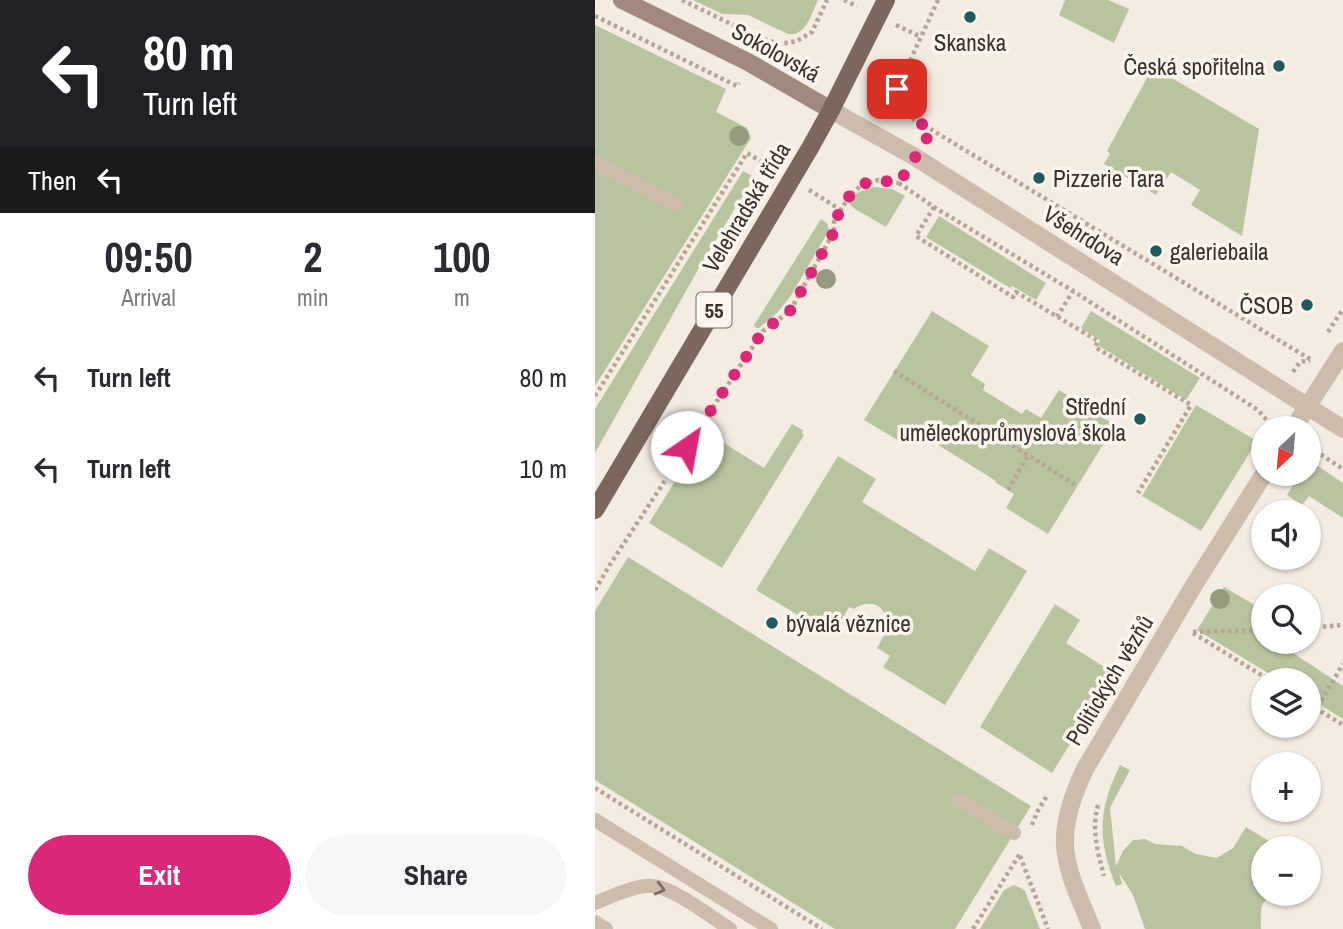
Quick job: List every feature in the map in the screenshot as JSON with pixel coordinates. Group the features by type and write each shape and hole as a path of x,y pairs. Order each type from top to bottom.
{"main road":[{"name":"Sokolovská","path":"622,0 748,62 831,110"},
{"name":"55","path":"831,110 886,0"},
{"name":"Velehradská třída","path":"595,510 831,110"}],"street":[{"name":"Všehrdova","path":"831,110 915,157 1343,429"},
{"path":"1301,416 1343,351"},
{"name":"Politických vězňů","path":"1093,929 1072,875 1065,845 1066,825 1077,785 1187,597 1256,486"}],"lane":[{"path":"595,162 677,205"},
{"path":"958,800 1014,833"},
{"path":"595,820 771,929"},
{"path":"595,903 629,890 655,886 671,892 730,929"},
{"path":"595,922 606,929"}],"path":[{"path":"682,0 760,38 780,44 797,41 812,32 827,0"},
{"path":"938,0 897,89 900,107 932,130 1310,360"},
{"path":"595,16 737,86"},
{"path":"899,183 932,130"},
{"path":"595,396 747,153"},
{"path":"595,590 763,331 790,311 834,232 834,222 850,195 862,184 879,180 899,183 1073,291 1258,410 1263,416"},
{"path":"934,207 916,236 1013,296 1016,292 1098,341 1095,347 1191,405 1138,493"},
{"path":"1057,317 1073,291"},
{"path":"894,371 1077,486"},
{"path":"1007,490 1028,455"},
{"path":"1321,455 1343,469"},
{"path":"1321,627 1343,625"},
{"path":"1192,632 1251,630"},
{"path":"1185,643 1192,632"},
{"path":"1192,632 1251,669"},
{"path":"1321,700 1343,664"},
{"path":"1321,713 1343,725"},
{"path":"595,788 822,929"},
{"path":"1100,795 1094,834 1104,876"},
{"path":"973,929 1020,855 1048,929"}],"green space":[{"path":"693,0 818,0 804,28 800,32 788,34 748,15 722,14"},
{"path":"1065,0 1108,0 1129,9 1114,43 1059,15"},
{"path":"595,25 726,89 716,112 747,128 751,138 595,386"},
{"path":"1153,67 1259,129 1242,236 1191,205 1200,190 1171,172 1156,195 1104,164 1110,154 1107,151"},
{"path":"743,171 754,177 700,266 595,453 595,409"},
{"path":"874,187 892,189 905,196 886,227 849,203 862,190"},
{"path":"939,216 1046,283 1036,300 1012,286 1010,288 926,237"},
{"path":"821,219 827,223 829,230 792,294 778,312 756,328 754,325"},
{"path":"932,311 989,346 971,375 985,384 983,390 1022,414 1026,409 1041,418 1059,390 1115,425 1048,534 1006,508 1014,494 935,443 914,432 906,445 864,420"},
{"path":"1091,311 1200,378 1186,400 1098,345 1100,340 1081,328"},
{"path":"1196,405 1251,437 1251,451 1201,531 1142,496"},
{"path":"792,424 803,430 804,435 722,568 649,523 706,432 764,468"},
{"path":"838,456 876,479 862,502 975,571 989,548 1027,571 945,705 883,667 890,656 877,648 887,630 883,627 884,613 877,606 866,604 854,609 849,607 839,625 825,616 818,627 756,590"},
{"path":"1321,468 1343,483 1343,518 1321,504 1321,500 1309,496 1306,500 1294,500 1287,495 1293,486 1321,486"},
{"path":"628,557 1031,806 955,929 835,929 595,780 595,611"},
{"path":"1224,587 1251,603 1251,654 1295,654 1316,668 1260,668 1197,630"},
{"path":"1055,604 1080,620 1066,643 1114,673 1052,773 980,727"},
{"path":"1321,671 1343,686 1343,719 1321,705"},
{"path":"1120,765 1130,770 1110,808 1116,866 1123,851 1133,840 1145,839 1155,844 1182,846 1196,854 1217,858 1233,848 1246,827 1261,836 1251,836 1251,906 1263,906 1261,929 1145,929 1133,895 1119,873 1122,884 1116,886 1106,854 1103,839 1104,811"},
{"path":"1014,885 1025,891 1040,929 980,929 1004,890"}],"place":[{"name":"Skanska","path":"970,17"},
{"name":"Česká spořitelna","path":"1279,66"},
{"name":"Pizzerie Tara","path":"1039,178"},
{"name":"galeriebaila","path":"1156,251"},
{"name":"ČSOB","path":"1307,305"},
{"name":"Střední uměleckoprůmyslová škola","path":"1140,419"},
{"name":"bývalá věznice","path":"772,623"}],"route":[{"path":"687,447 763,331 790,311 834,232 834,222 850,195 862,184 879,180 899,183 932,130 900,107 897,89"}]}
